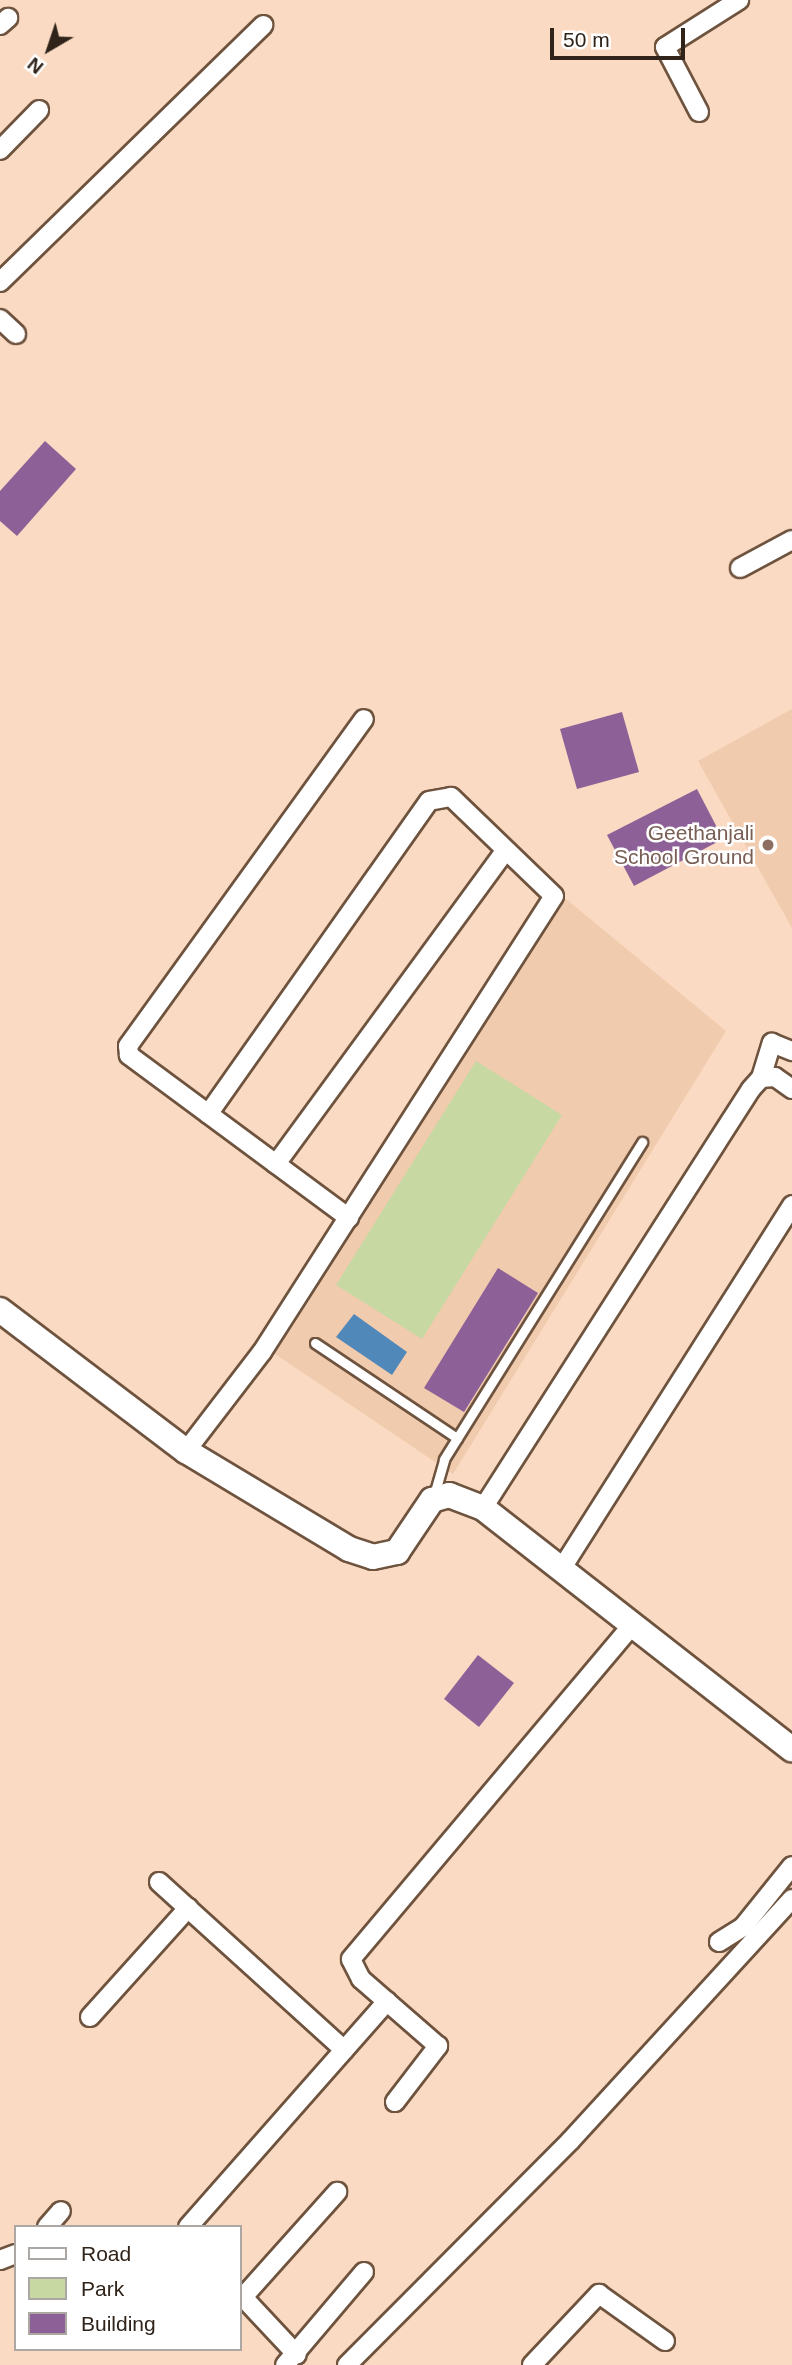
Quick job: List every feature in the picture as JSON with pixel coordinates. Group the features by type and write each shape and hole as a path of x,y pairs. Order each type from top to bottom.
{"street":[{"path":"699,112 665,47 739,0"},
{"path":"0,282 263,25"},
{"path":"0,150 38,110"},
{"path":"0,319 16,334"},
{"path":"740,568 792,540"},
{"path":"349,1218 129,1055 128,1046 364,719"},
{"path":"186,1451 262,1352 554,896 451,797 429,801 208,1114"},
{"path":"275,1164 506,850"},
{"path":"483,1508 761,1078 772,1043 792,1051"},
{"path":"761,1078 775,1077 792,1089"},
{"path":"562,1568 792,1205"},
{"path":"0,1310 186,1451 373,1557 397,1552 432,1500 449,1495 483,1508 562,1568 631,1626 791,1747"},
{"path":"396,2102 438,2046 351,1968 351,1959 631,1626"},
{"path":"719,1942 743,1927 792,1866"},
{"path":"159,1882 344,2050"},
{"path":"347,2365 571,2140 792,1899"},
{"path":"90,2017 188,1908"},
{"path":"190,2225 387,2001"},
{"path":"337,2192 242,2295 291,2360 364,2272"},
{"path":"49,2225 61,2211"},
{"path":"532,2365 599,2294 664,2341"}],"lane":[{"path":"432,1500 457,1438 642,1142"},
{"path":"315,1343 457,1438"}],"shaded area":[{"name":"Geethanjali School Ground","path":"792,709 792,928 698,761"},
{"path":"566,899 726,1031 453,1474 275,1354"}],"green space":[{"path":"476,1061 562,1115 422,1339 336,1285"}],"water":[{"path":"354,1314 407,1352 392,1375 336,1337"}],"building":[{"path":"45,441 76,469 17,536 0,521 0,491"},
{"path":"622,712 639,772 577,789 560,729"},
{"path":"697,789 723,839 634,886 607,835"},
{"path":"498,1268 538,1293 464,1412 424,1388"},
{"path":"478,1655 514,1683 479,1727 444,1699"}],"place":[{"name":"Geethanjali School Ground","path":"768,845"}]}
